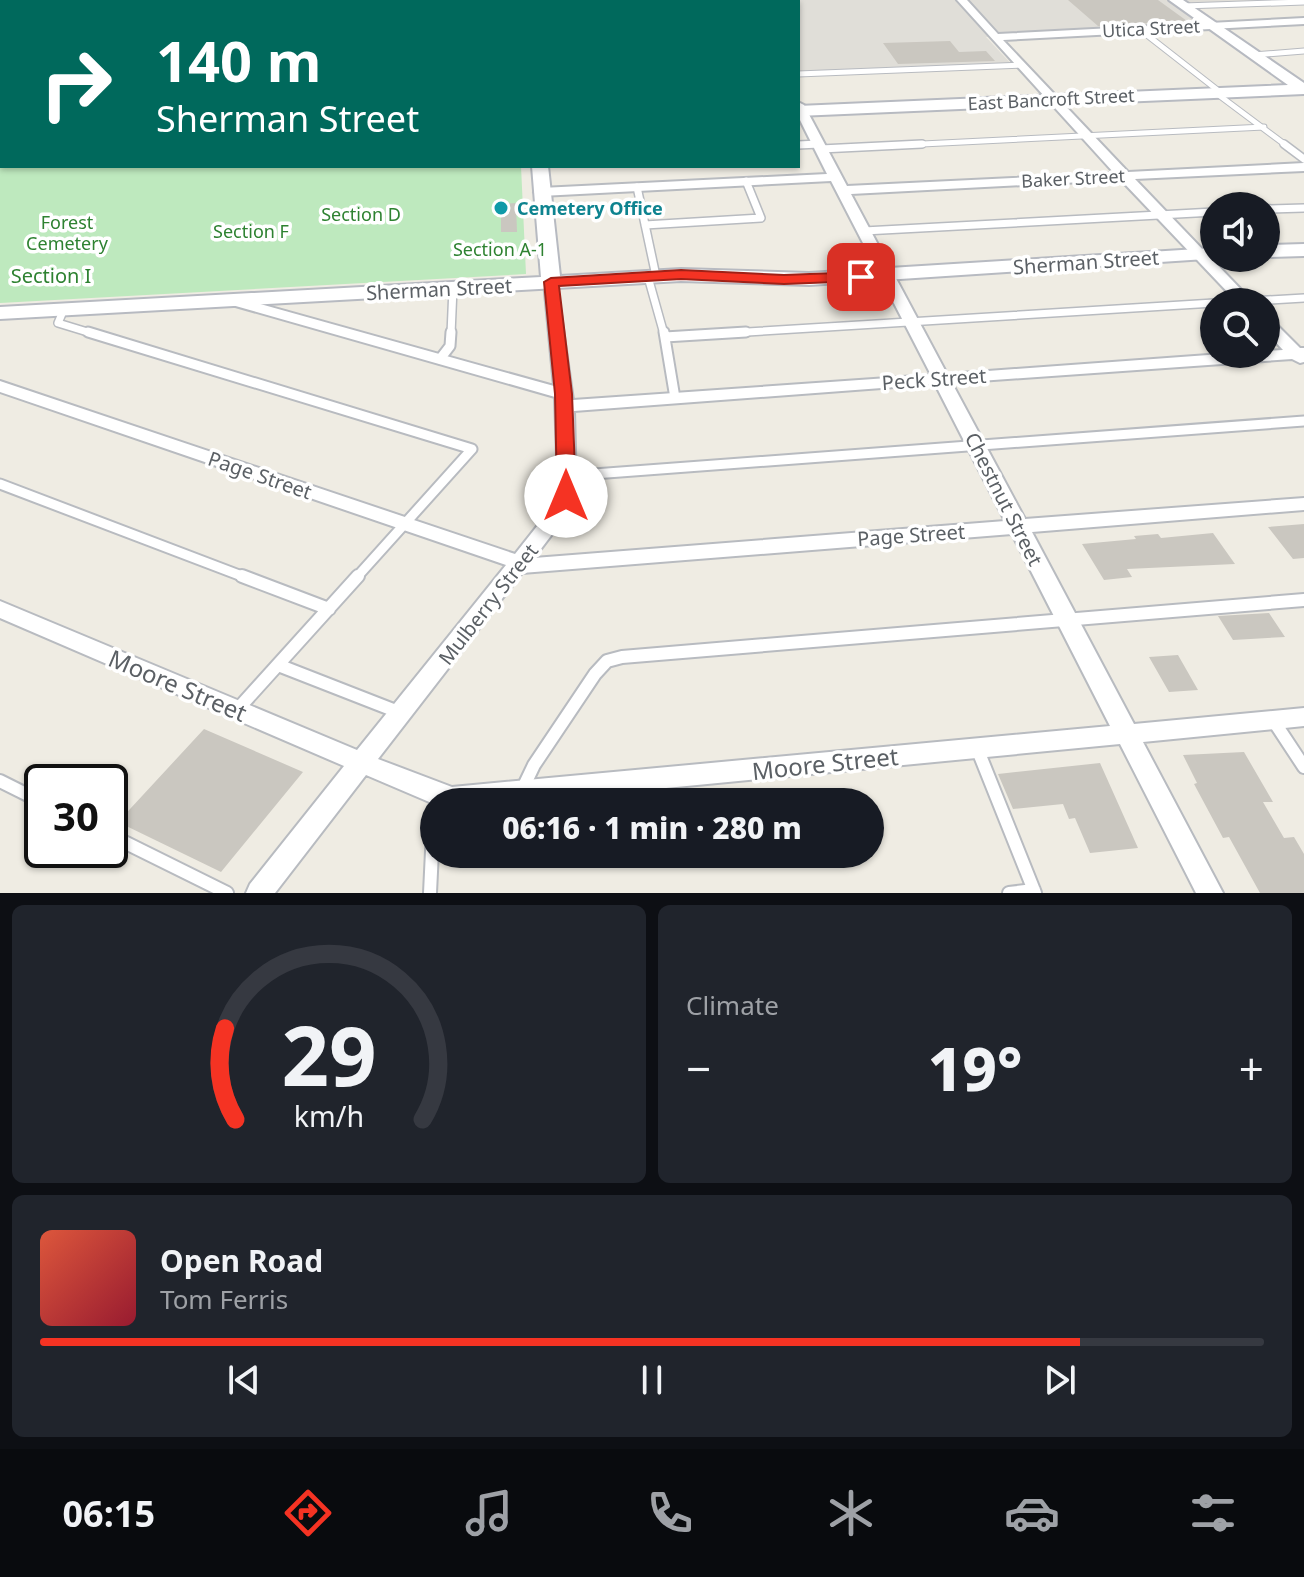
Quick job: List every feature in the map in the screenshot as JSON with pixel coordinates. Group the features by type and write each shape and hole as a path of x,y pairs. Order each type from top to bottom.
{"street":[{"path":"962,0 1085,135 1161,214 1200,248"},
{"path":"1179,3 1303,89"},
{"name":"Utica Street","path":"998,37 1304,21"},
{"name":"East Bancroft Street","path":"800,109 1303,89"},
{"name":"Chestnut Street","path":"800,111 943,378 1017,527 1210,893"},
{"name":"Baker Street","path":"541,192 746,181 839,183 1304,167"},
{"name":"Mulberry Street","path":"259,893 562,508 567,476 564,400 540,168"},
{"path":"1280,251 1304,250"},
{"name":"Sherman Street","path":"0,313 652,276 717,274 809,279 1200,254"},
{"path":"1221,272 1234,288"},
{"name":"Peck Street","path":"230,300 440,359 564,400 675,398 1301,356"},
{"path":"1280,336 1301,356"},
{"name":"Page Street","path":"0,386 519,564 1304,504"},
{"name":"Moore Street","path":"0,609 361,763 420,795"},
{"name":"Moore Street","path":"562,788 1304,717"}],"lane":[{"path":"1179,3 1304,2"},
{"path":"1138,28 1304,159"},
{"path":"1253,55 1304,51"},
{"path":"800,74 1022,65"},
{"path":"800,145 1264,127"},
{"path":"645,225 761,218 746,181"},
{"path":"637,187 675,398"},
{"path":"1280,209 1304,208"},
{"path":"864,231 1200,213"},
{"path":"440,359 450,346 453,288"},
{"path":"1280,300 1304,298"},
{"path":"665,337 1200,304"},
{"path":"64,309 58,323 472,449 237,710"},
{"path":"567,476 977,448 1304,421"},
{"path":"0,484 329,609"},
{"path":"523,788 534,765 607,661 639,654 1304,600"},
{"path":"278,665 401,713"},
{"path":"1273,720 1304,767"},
{"path":"977,748 1034,892 1009,893"},
{"path":"0,781 24,793"},
{"path":"128,844 227,893"},
{"path":"430,893 431,868"}],"shaded area":[{"path":"800,0 1284,0 1292,5 1193,7 1222,29 986,37 1015,68 800,75"}],"green space":[{"name":"Forest Cemetery","path":"0,168 521,168 526,274 0,303"}],"building":[{"path":"1068,0 1158,0 1187,21 1098,26"},
{"path":"950,41 959,52 986,51 995,61 898,64 883,43"},
{"path":"516,203 517,232 501,232 501,204"},
{"path":"1304,524 1304,558 1293,559 1268,527"},
{"path":"1213,533 1235,564 1127,569 1132,577 1104,580 1082,544 1136,539 1134,536 1158,534 1161,538"},
{"path":"1269,613 1285,637 1233,640 1218,616"},
{"path":"1178,655 1198,690 1169,692 1149,657"},
{"path":"204,729 303,772 221,872 128,827 128,811"},
{"path":"1244,752 1273,802 1263,802 1284,838 1294,837 1304,854 1304,893 1260,893 1229,837 1223,838 1194,784 1197,783 1183,755"},
{"path":"1100,763 1138,848 1090,853 1075,818 1069,819 1063,804 1013,809 998,774"}],"place":[{"name":"Cemetery Office","path":"501,208"}],"route":[{"path":"566,496 564,394 551,282 717,274 784,279 861,277"}],"park label":[{"name":"Section D","path":"361,214"},
{"name":"Section F","path":"251,231"},
{"name":"Section A-1","path":"500,249"},
{"name":"Section I","path":"51,275"}]}
